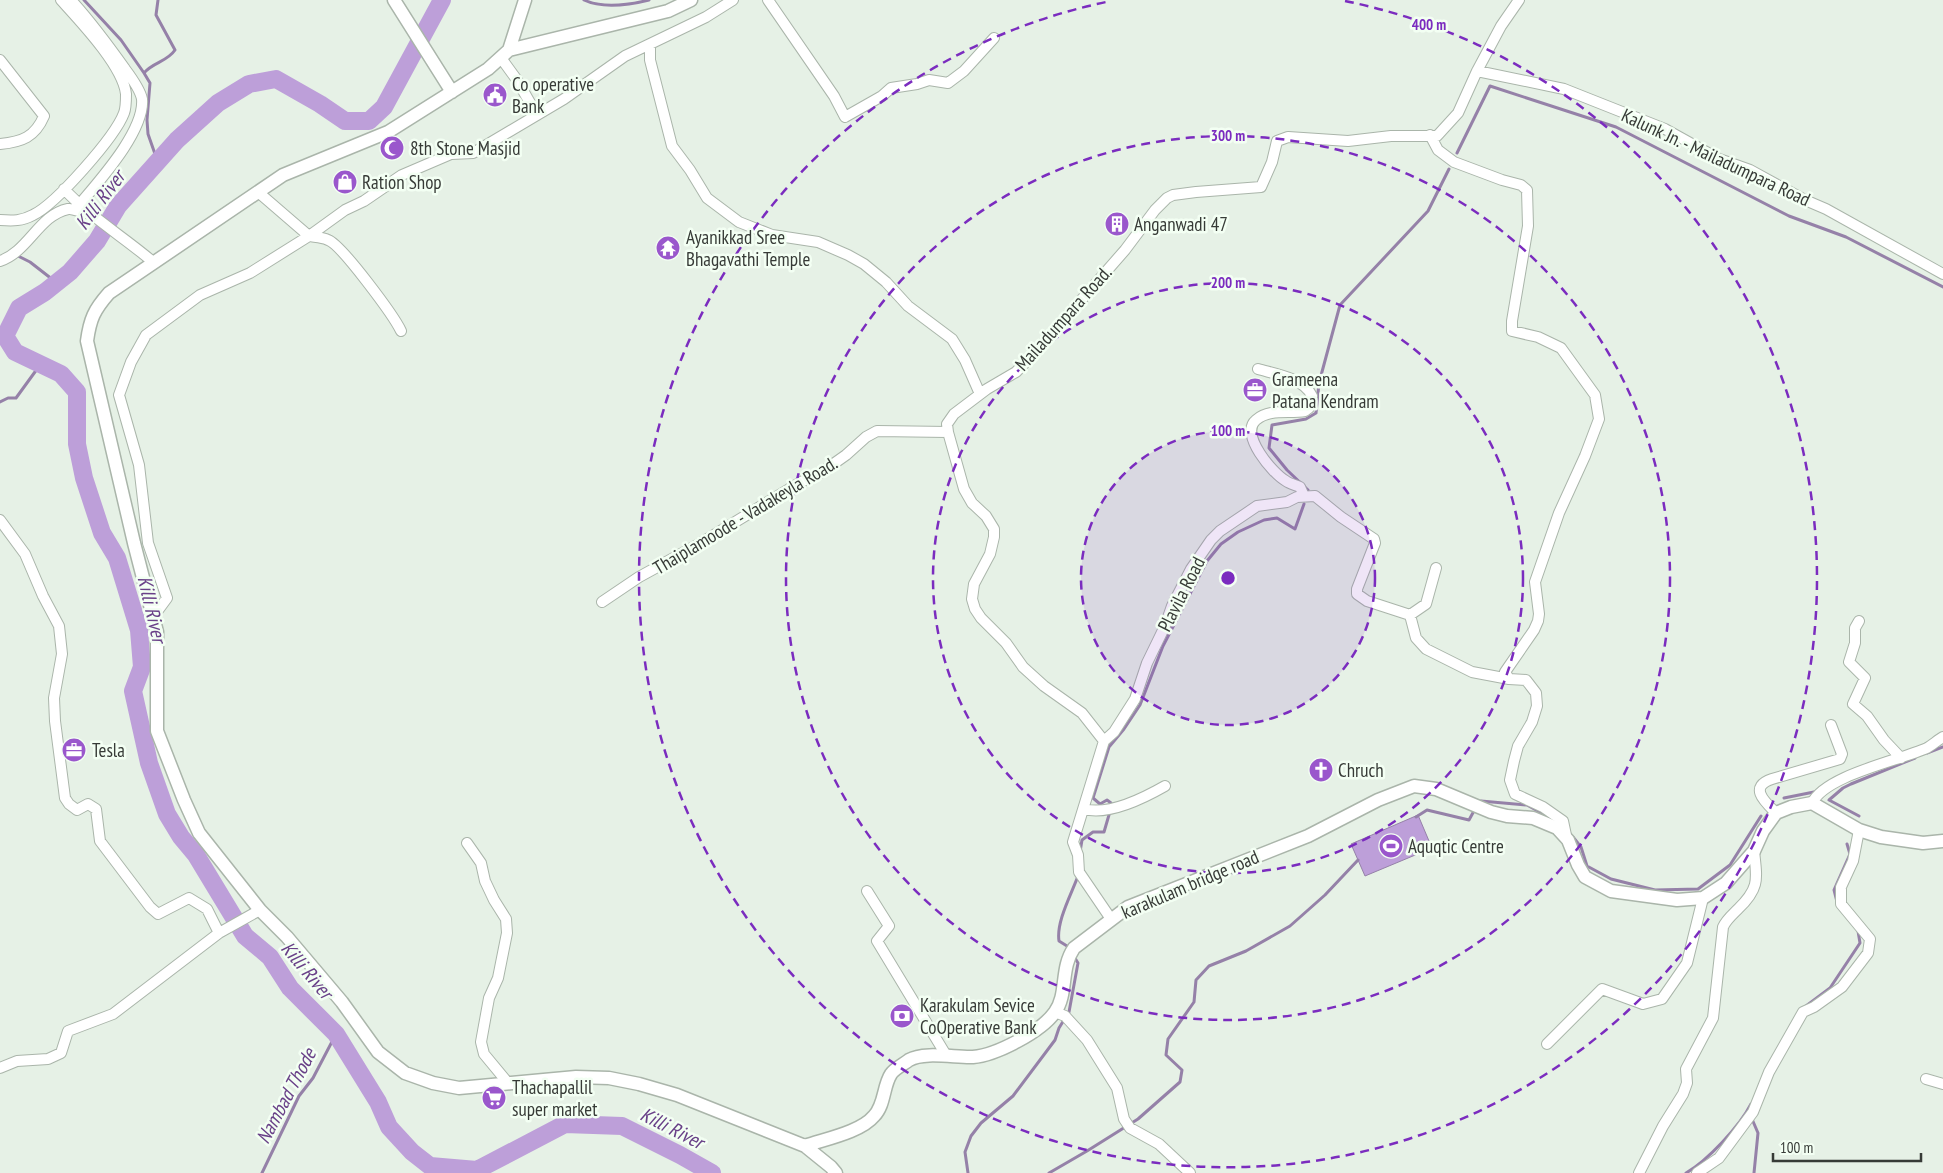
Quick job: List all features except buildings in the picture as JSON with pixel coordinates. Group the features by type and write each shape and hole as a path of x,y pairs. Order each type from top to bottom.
{"main road":[{"path":"505,54 525,0"},
{"path":"692,0 668,11 505,54 488,69 388,132 284,175 109,293 97,307 90,321 87,341 134,543 157,632 157,731 199,833 260,910 342,1002 378,1052 405,1073 459,1088 576,1077 609,1078 631,1082 678,1095 805,1146 832,1167 836,1173"},
{"path":"399,3 410,26 452,92"},
{"name":"karakulam bridge road","path":"1055,1012 1063,989 1071,952 1128,907 1308,836 1378,800 1414,786 1436,789 1507,816 1533,818 1557,828 1568,840"},
{"path":"1568,840 1578,864 1586,877 1611,891 1677,900 1703,898 1726,883 1754,851 1763,831 1776,813 1791,807 1812,803 1859,830 1881,837 1923,843 1943,841"},
{"path":"805,1146 860,1127 875,1116 884,1097 891,1073 911,1059 946,1055 973,1057 1003,1049 1029,1034 1055,1012"}],"street":[{"path":"0,220 17,221 35,214 64,189 110,139 125,112 126,94 122,78 95,39 61,0"},
{"path":"71,0 99,31 142,97 141,112 129,140 80,205"},
{"path":"153,617 167,598 148,543 139,465 119,395 131,362 146,335 200,295 250,273 402,175 452,154 473,153 564,99 625,56 706,17 733,0"},
{"path":"768,0 834,96 845,117 882,96 892,88 929,80 948,83 964,71 994,38"},
{"path":"1430,135 1437,136 1458,113 1477,71 1501,26 1519,0"},
{"path":"650,45 650,60 672,146 690,170 707,198 739,222 772,235 818,242 864,264 886,282 908,306 952,339 965,360 980,394"},
{"path":"505,54 537,115"},
{"path":"0,60 44,116 38,129 27,138 0,144"},
{"name":"Kalunk Jn. - Mailadumpara Road","path":"1477,71 1564,89 1665,129 1719,159 1750,170 1805,200 1826,208 1943,274"},
{"path":"1430,135 1438,150 1454,162 1521,185 1527,190 1528,226 1512,321 1512,331 1538,337 1561,348 1595,394 1599,419 1586,456 1559,513 1535,582 1539,614 1538,621 1534,630 1508,666 1505,672 1509,678"},
{"name":"Mailadumpara Road.","path":"948,432 947,424 951,416 980,394 1016,372 1046,341 1124,250 1155,210 1173,195 1261,187 1272,162 1277,141 1288,137 1348,141 1390,136 1430,135"},
{"path":"64,189 80,205 130,242 153,262"},
{"path":"258,192 309,236 329,240 340,249 382,300 401,331"},
{"path":"0,262 23,246 44,222 59,212 71,209 93,215"},
{"path":"1258,370 1282,376 1301,384 1312,396 1309,408 1305,411 1266,414 1255,420 1251,430 1263,458 1285,481 1300,487 1304,496 1315,496 1341,517 1374,539 1375,543 1363,572 1357,594 1367,601 1410,615"},
{"name":"Thaiplamoode - Vadakeyla Road.","path":"602,602 640,576 700,544 799,483 822,472 846,455 866,437 877,431 948,432"},
{"path":"948,432 964,489 972,503 986,516 994,529 990,554 974,584 972,600 974,610 1006,643 1023,667 1044,686 1082,712 1104,741 1073,842 1078,855 1079,872 1111,919"},
{"name":"Plavila Road","path":"1104,741 1114,732 1135,699 1147,663 1182,586 1202,551 1220,532 1257,506 1287,502 1304,496"},
{"path":"0,520 26,554 43,596 59,626 62,654 54,698 55,722 65,798 77,810 88,804 96,808 100,841 150,907 158,914 189,898 207,909 219,933"},
{"path":"1410,615 1426,604 1433,585 1436,568"},
{"path":"1410,615 1416,638 1426,649 1472,672 1526,680 1536,694 1537,706 1532,722 1518,746 1510,780 1515,794 1543,806 1563,821 1568,840"},
{"path":"1859,621 1855,628 1855,643 1849,662 1865,678 1853,704 1867,716 1888,745 1901,758"},
{"path":"1776,813 1762,797 1759,791 1761,787 1772,779 1840,759 1842,754 1832,725"},
{"path":"1812,803 1826,787 1928,747 1943,737"},
{"path":"1084,809 1095,812 1142,799 1165,786"},
{"path":"1697,1173 1719,1158 1753,1112 1770,1072 1803,1012 1814,1007 1842,986 1868,953 1870,940 1841,904 1841,887 1853,861 1859,830"},
{"path":"468,843 482,863 485,881 506,919 507,933 498,978 489,998 481,1042 484,1054 508,1084"},
{"path":"1639,1173 1663,1126 1683,1094 1687,1083 1686,1069 1713,1018 1723,927 1725,922 1747,901 1757,880 1754,851"},
{"path":"867,892 889,926 876,942 946,1055"},
{"path":"1547,1044 1602,989 1643,1004 1662,999 1687,964 1703,898"},
{"path":"3,1065 17,1061 48,1058 61,1053 68,1031 113,1014 219,933 260,910"},
{"path":"1055,1012 1065,1016 1087,1040 1117,1088 1127,1124 1159,1144 1190,1173"},
{"path":"1926,1079 1943,1084"}],"shaded area":[{"name":"Aquqtic Centre","path":"1418,815 1432,848 1365,876 1351,844"}],"waterway":[{"path":"84,0 121,40 144,73"},
{"path":"157,163 148,134 147,120 150,83 144,73 175,50 156,15 158,0"},
{"name":"Killi River","path":"442,0 384,107 369,121 345,121 320,104 276,79 249,84 218,103 177,140 118,206 97,241 70,272 45,292 19,308 5,336 15,352 61,374 77,392 77,444 84,478 102,533 117,558 139,630 142,667 133,691 149,763 167,814 181,837 196,855 245,936 270,957 290,988 336,1034 378,1102 389,1127 412,1152 430,1166 477,1170 565,1124 622,1126 712,1173"},
{"path":"584,0 591,3 608,5 625,5 649,0"},
{"path":"1457,153 1490,86 1616,127 1789,216 1846,237 1943,287"},
{"path":"1308,490 1287,470 1269,448 1272,425 1306,419 1316,413 1319,383 1340,305 1428,211 1449,169"},
{"path":"14,254 30,262 57,283"},
{"path":"0,402 8,398 16,398 40,365"},
{"path":"1080,852 1082,840 1093,832 1104,832 1111,808 1111,803 1107,800 1100,804 1093,798 1109,747 1140,705 1163,646 1207,561 1221,544 1238,532 1264,520 1277,518 1295,529 1304,504"},
{"path":"1927,753 1943,747"},
{"path":"1859,816 1829,800 1851,784 1915,758"},
{"path":"1784,798 1814,792"},
{"path":"1479,804 1481,801 1527,805 1554,820"},
{"path":"1416,817 1427,810 1469,820 1475,809"},
{"path":"1573,837 1581,847 1587,866 1611,879 1655,890 1698,889 1730,865 1761,816"},
{"path":"1837,902 1834,890 1850,854 1847,844"},
{"path":"1049,1173 1138,1119 1180,1082 1182,1070 1166,1055 1168,1039 1194,1002 1196,980 1209,966 1246,951 1290,926 1325,895 1358,860"},
{"path":"1070,950 1059,941 1059,934 1062,917 1078,876"},
{"path":"1806,1006 1830,988 1860,943 1858,931"},
{"path":"968,1173 965,1152 971,1136 981,1123 1013,1096 1055,1040 1059,1028 1069,1012 1078,963 1073,955"},
{"name":"Nambad Thode","path":"262,1173 299,1096 313,1078 336,1034"},
{"path":"1686,1173 1722,1142 1751,1104"},
{"path":"1752,1119 1758,1133 1754,1173"}],"place":[{"name":"Co operative Bank","path":"495,95"},
{"name":"8th Stone Masjid","path":"392,148"},
{"name":"Ration Shop","path":"345,182"},
{"name":"Anganwadi 47","path":"1117,224"},
{"name":"Ayanikkad Sree Bhagavathi Temple","path":"668,248"},
{"name":"Grameena Patana Kendram","path":"1255,390"},
{"name":"Tesla","path":"74,750"},
{"name":"Chruch","path":"1321,770"},
{"name":"Aquqtic Centre","path":"1391,846"},
{"name":"Karakulam Sevice CoOperative Bank","path":"902,1016"},
{"name":"Thachapallil super market","path":"494,1098"}]}
